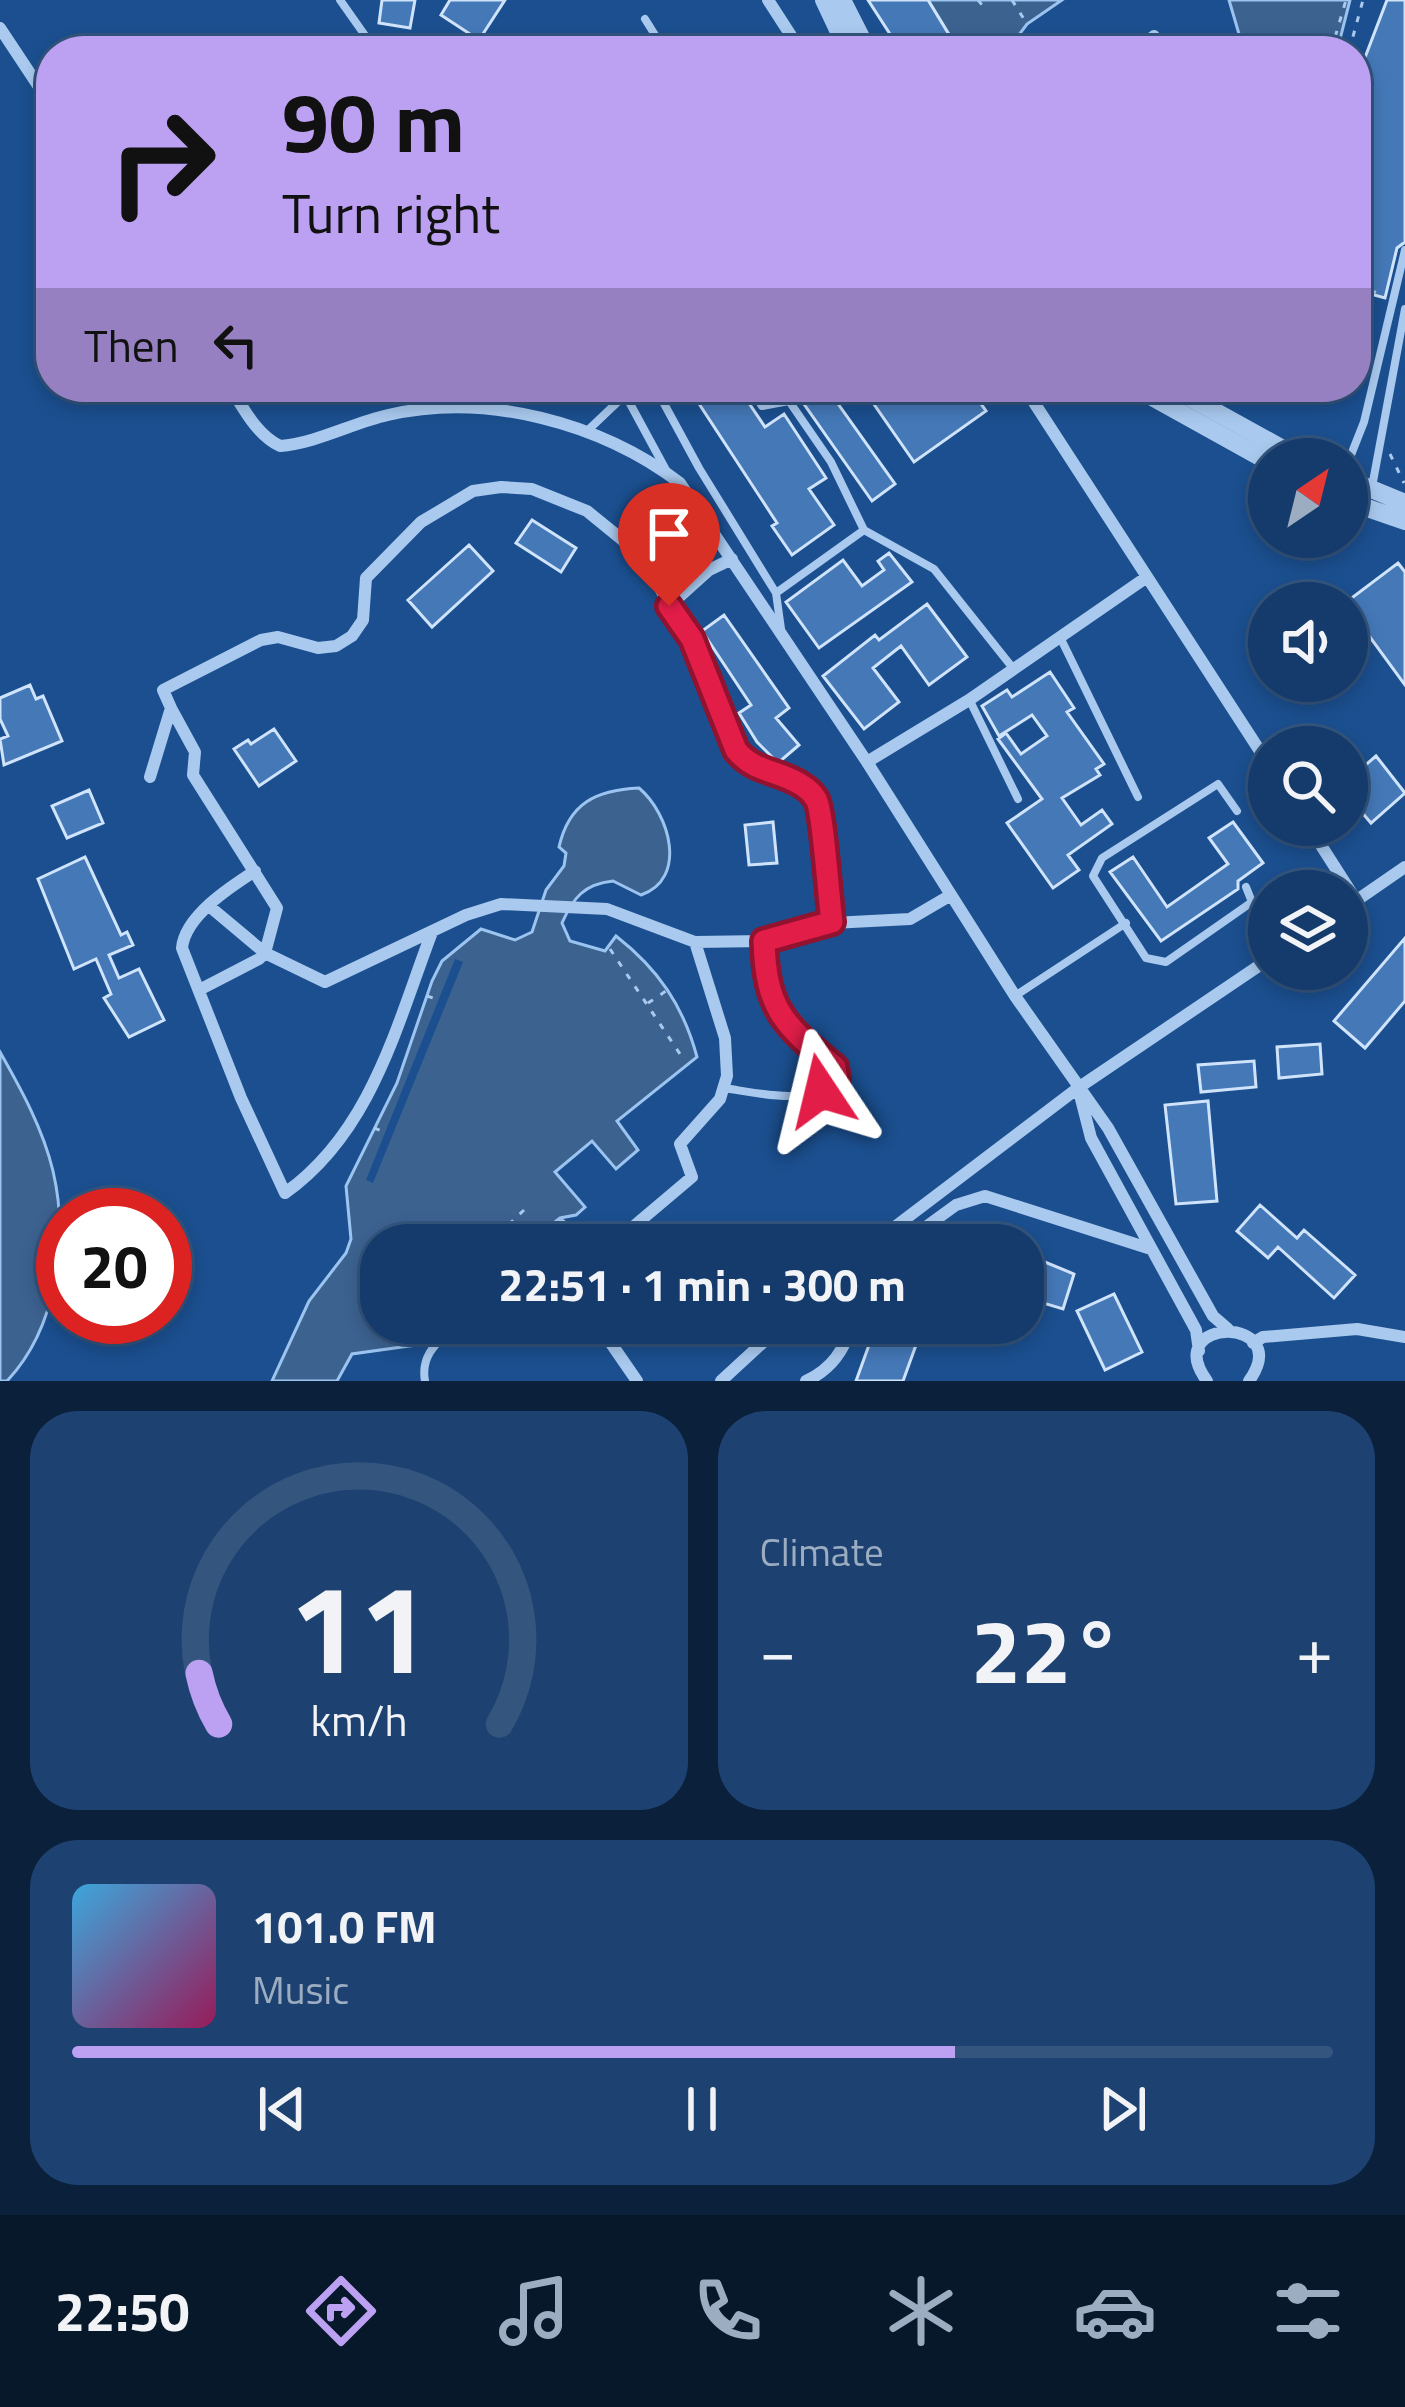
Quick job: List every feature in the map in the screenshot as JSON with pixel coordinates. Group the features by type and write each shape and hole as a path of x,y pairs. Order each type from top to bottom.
{"street":[{"path":"768,0 791,36"},
{"path":"824,0 841,36"},
{"path":"842,0 860,36"},
{"path":"0,28 36,82"},
{"path":"240,402 268,440 280,446 424,409 469,408 539,417 639,456 674,478 867,762 1015,996 1108,1128 1213,1316 1253,1343 1258,1363 1249,1381"},
{"path":"1034,402 1248,733"},
{"path":"1164,402 1248,444"},
{"path":"1192,402 1248,441"},
{"path":"201,989 251,966 265,953 277,908 193,775 195,752 163,691 261,640 278,638 318,649 352,636 362,620 366,578 422,523 473,491 501,487 561,497 587,511 646,559 692,639 736,750 748,764 803,786 817,800 832,922"},
{"path":"1368,487 1405,503"},
{"path":"1368,506 1405,521"},
{"path":"669,606 709,570 732,559"},
{"path":"867,762 969,700 1148,578"},
{"path":"150,777 171,708"},
{"path":"1368,892 1405,867"},
{"path":"255,871 209,906 182,940 182,948 241,1098 285,1193 311,1174 354,1124 432,932"},
{"path":"209,906 265,953 325,982 488,907 513,903 622,913 695,942 764,941 832,922 910,919 951,895"},
{"path":"637,1224 686,1185 692,1170 680,1144 724,1088 725,1038 695,942"},
{"path":"899,1224 1078,1088 1248,973"},
{"path":"1078,1088 1091,1138 1196,1330 1203,1376 1186,1381"},
{"path":"930,1224 956,1205 985,1196 1151,1249"},
{"path":"1198,1351 1209,1335 1228,1329"},
{"path":"1253,1343 1263,1336 1358,1329 1405,1337"},
{"path":"611,1344 637,1381"},
{"path":"721,1381 761,1344"},
{"path":"806,1381 829,1367 843,1344"}],"lane":[{"path":"340,0 365,36"},
{"path":"645,19 656,36"},
{"path":"1371,381 1384,306 1405,250"},
{"path":"1368,490 1405,310"},
{"path":"585,433 613,402"},
{"path":"631,402 674,478 699,469"},
{"path":"665,402 699,469 776,593 783,642"},
{"path":"790,402 831,462 864,530 934,569 1012,668"},
{"path":"1358,438 1367,402"},
{"path":"776,593 864,530"},
{"path":"1060,635 1138,797"},
{"path":"969,700 1018,799"},
{"path":"1238,811 1219,784 1102,859 1094,876 1146,958 1166,962 1252,902 1246,887"},
{"path":"1015,996 1126,923"},
{"path":"724,1088 802,1094 827,1088 837,1079 835,1067 786,1027 774,1006 767,986 764,941"},
{"path":"425,1381 423,1367 437,1344"}],"path":[{"path":"978,0 982,5 987,0"},
{"path":"1012,0 1027,24"},
{"path":"1335,36 1346,0"},
{"path":"1353,36 1363,0"},
{"path":"1371,290 1384,294 1384,306"},
{"path":"1388,440 1394,468 1405,485"},
{"path":"610,950 684,1060"},
{"path":"647,1004 669,989"},
{"path":"427,996 439,1000"},
{"path":"374,1128 385,1132"},
{"path":"509,1224 524,1210"}],"water":[{"path":"928,0 1062,0 1027,24 1018,36 950,36"},
{"path":"1229,0 1350,0 1341,36 1240,36"},
{"path":"639,788 650,799 666,829 669,861 665,875 641,895 613,881 594,885 575,900 562,923 570,941 605,951 616,936 644,962 676,1005 697,1057 617,1121 638,1150 616,1169 592,1141 555,1172 585,1207 576,1215 552,1224 360,1224 360,1344 417,1344 352,1354 337,1381 272,1381 309,1301 346,1253 351,1239 346,1186 397,1083 442,961 481,929 515,940 532,932 546,890 564,866 566,853 559,847 570,820 587,802 610,792"},
{"path":"0,1052 43,1140 56,1188 36,1188 36,1339 7,1381 0,1381"}],"pier":[{"path":"1376,304 1382,305 1380,311 1405,317 1405,370 1396,411 1355,402 1371,402 1371,327"},
{"path":"455,959 463,962 373,1183 366,1180"}],"building":[{"path":"382,0 415,0 410,28 379,23"},
{"path":"450,0 505,0 482,36 473,36 441,15"},
{"path":"868,0 928,0 950,36 891,36"},
{"path":"1387,0 1405,0 1405,242 1397,248 1385,298 1371,294 1371,42"},
{"path":"698,402 748,402 765,427 784,414 826,478 809,489 834,525 792,555 772,526 777,523"},
{"path":"803,402 837,402 895,484 872,501"},
{"path":"872,402 980,402 986,411 914,462"},
{"path":"532,520 576,548 561,572 516,543"},
{"path":"469,545 493,571 432,627 408,600"},
{"path":"889,553 912,582 819,648 786,602 843,560 862,586 884,570 878,561"},
{"path":"1398,563 1405,572 1405,685 1368,634 1368,586"},
{"path":"927,604 967,657 929,685 901,646 873,668 899,702 864,729 823,676 875,635 879,640"},
{"path":"724,615 789,708 776,718 799,745 778,763 757,742 739,713 751,705 702,631"},
{"path":"1050,672 1074,708 1067,712 1104,764 1096,769 1100,775 1062,798 1081,825 1102,810 1112,824 1068,855 1079,870 1053,888 1007,823 1042,799 998,739 1006,733 1021,754 1047,736 1032,715 999,736 982,706 1007,690 1012,697"},
{"path":"30,685 36,699 43,696 62,741 4,765 0,739 8,736 0,719 0,698"},
{"path":"274,729 296,761 259,786 234,749"},
{"path":"1376,756 1405,793 1371,823 1368,820 1368,763"},
{"path":"89,790 103,823 67,838 52,806"},
{"path":"773,822 777,863 749,865 745,825"},
{"path":"1233,822 1263,863 1248,870 1238,881 1238,889 1161,941 1110,872 1133,857 1167,907 1228,864 1209,838"},
{"path":"85,857 121,935 127,932 133,945 109,955 119,978 139,969 164,1020 129,1037 104,998 111,994 96,959 74,969 38,879"},
{"path":"1405,938 1405,1001 1365,1048 1334,1021 1361,990 1368,990 1368,981"},
{"path":"1320,1044 1322,1074 1279,1078 1277,1047"},
{"path":"1254,1061 1256,1087 1201,1092 1198,1065"},
{"path":"1208,1101 1217,1201 1176,1204 1165,1105"},
{"path":"1260,1205 1297,1238 1304,1230 1355,1275 1334,1298 1278,1247 1268,1258 1237,1231"},
{"path":"1044,1262 1074,1274 1063,1309 1044,1303"},
{"path":"1114,1294 1142,1352 1105,1370 1077,1311"},
{"path":"869,1344 916,1344 903,1381 856,1381"}],"route":[{"path":"669,606 692,639 736,750 748,764 803,786 817,800 832,922 764,941 767,986 774,1006 786,1027 835,1067 837,1079 821,1091"}]}
